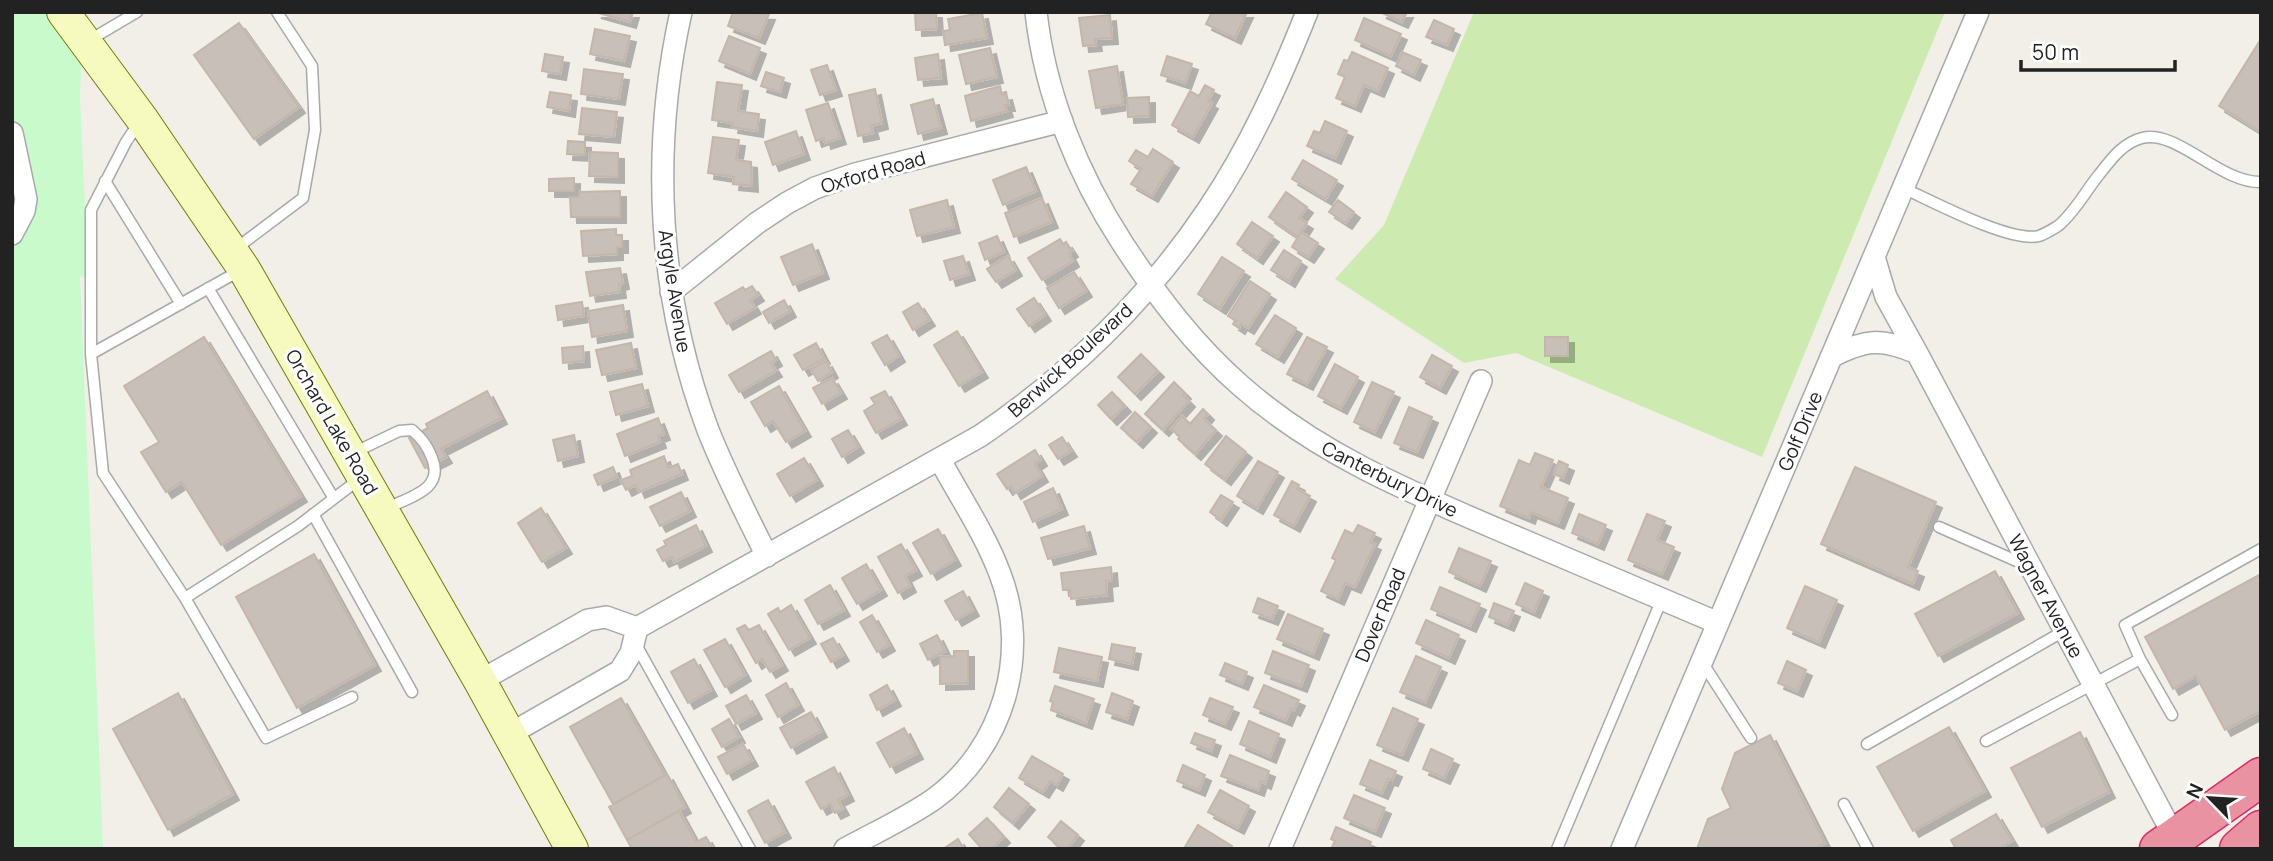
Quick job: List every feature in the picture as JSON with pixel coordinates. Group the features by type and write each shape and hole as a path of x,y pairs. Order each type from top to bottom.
{"highway":[{"path":"2167,844 2261,777"},
{"path":"2239,849 2261,830"}],"main road":[{"name":"Orchard Lake Road","path":"63,12 142,118 238,260 480,681 572,849"}],"street":[{"name":"Argyle Avenue","path":"681,12 668,82 662,152 663,220 671,292 687,363 709,432 767,556"},
{"name":"Canterbury Drive","path":"1037,12 1045,60 1062,121 1091,189 1110,225 1150,286 1209,356 1266,407 1346,461 1429,500 1718,623"},
{"name":"Berwick Boulevard","path":"636,635 767,556 940,460 999,423 1046,387 1083,353 1150,286 1203,217 1270,100 1307,12"},
{"name":"Golf Drive","path":"1622,849 1978,12"},
{"name":"Oxford Road","path":"671,292 757,223 815,188 855,174 1062,121"},
{"path":"12,132 26,199 22,217 12,234"},
{"name":"Wagner Avenue","path":"1874,257 1886,297 2092,684 2167,844"},
{"path":"1831,357 1851,346 1875,341 1897,344 1917,353"},
{"name":"Dover Road","path":"1280,849 1481,381"},
{"path":"845,849 933,799 961,775 986,742 997,721 1007,689 1013,629 1006,592 993,558 940,460"},
{"path":"480,681 588,620 606,617 636,635 631,653 620,671 509,735"}],"lane":[{"path":"86,43 136,12"},
{"path":"91,354 208,288 303,198 316,130 312,66 277,12"},
{"path":"142,118 91,210 91,354 103,473 186,598 266,738 352,697"},
{"path":"1903,188 2009,234 2038,236 2056,227 2070,214 2115,154 2131,142 2145,137 2168,141 2223,173 2261,182"},
{"path":"105,181 181,303"},
{"path":"208,288 333,497"},
{"path":"186,598 313,514 333,497 357,465 399,431 412,430 426,443 436,468 435,478 429,486 383,511"},
{"path":"313,514 412,692"},
{"path":"1939,527 2031,567"},
{"path":"2172,715 2140,659 2125,625 2261,549"},
{"path":"1558,849 1662,599"},
{"path":"1867,744 2064,631"},
{"path":"636,635 750,849"},
{"path":"1986,741 2140,659"},
{"path":"1702,662 1751,738"},
{"path":"1844,804 1868,849"}],"green space":[{"path":"12,12 83,12 80,97 88,279 80,276 103,849 12,849"},
{"path":"1474,12 1945,12 1762,457 1516,353 1464,363 1335,279 1384,225"}],"building":[{"path":"595,12 633,12 630,22"},
{"path":"733,12 769,14 759,38 728,26"},
{"path":"915,12 936,12 937,29 916,30"},
{"path":"1212,12 1247,12 1235,38 1206,24"},
{"path":"1380,12 1407,12 1402,22"},
{"path":"982,13 987,38 945,45 943,31 950,30 948,19"},
{"path":"1110,15 1112,38 1095,39 1096,45 1083,46 1079,18"},
{"path":"1364,18 1401,34 1391,56 1355,40"},
{"path":"1434,20 1454,29 1447,45 1426,37"},
{"path":"239,23 299,107 254,139 194,55"},
{"path":"595,29 630,36 624,61 590,54"},
{"path":"729,36 760,48 750,74 719,61"},
{"path":"2259,42 2261,43 2261,132 2219,106"},
{"path":"990,48 997,77 966,84 959,55"},
{"path":"1352,52 1388,68 1378,91 1364,85 1355,106 1336,98 1345,77 1338,74 1344,60 1348,61"},
{"path":"1402,52 1421,60 1414,75 1396,66"},
{"path":"545,54 563,57 560,74 542,71"},
{"path":"938,54 941,78 918,80 915,58"},
{"path":"1167,56 1192,64 1185,83 1161,75"},
{"path":"827,65 836,90 820,95 811,70"},
{"path":"1117,66 1123,104 1096,108 1089,71"},
{"path":"584,69 623,74 619,99 581,94"},
{"path":"766,72 784,78 780,92 761,86"},
{"path":"717,82 742,85 738,111 759,114 757,131 712,120"},
{"path":"1205,85 1214,90 1208,101 1212,103 1193,137 1172,125 1190,91 1199,96"},
{"path":"1000,86 1002,95 1006,94 1009,105 1005,105 1007,111 971,121 965,96"},
{"path":"875,89 882,123 871,126 873,133 858,136 849,95"},
{"path":"550,92 571,95 569,111 547,107"},
{"path":"1149,97 1149,116 1128,117 1127,98"},
{"path":"933,99 941,128 918,134 911,105"},
{"path":"828,103 840,138 825,143 824,138 816,141 806,110"},
{"path":"582,108 617,112 614,137 579,134"},
{"path":"1325,121 1347,131 1335,158 1307,146 1314,131 1320,133"},
{"path":"796,131 804,154 773,165 765,142"},
{"path":"713,137 739,140 736,160 751,162 752,186 733,184 734,177 708,173"},
{"path":"568,141 585,142 585,155 567,154"},
{"path":"1153,149 1173,162 1152,196 1131,184 1141,169 1129,161 1136,150 1148,157"},
{"path":"590,152 618,153 618,177 589,176"},
{"path":"1303,160 1337,180 1326,199 1292,179"},
{"path":"1026,167 1036,191 1003,205 993,180"},
{"path":"574,178 574,191 549,191 549,179"},
{"path":"620,191 620,217 571,217 570,197 579,197 579,192"},
{"path":"1286,192 1307,207 1299,218 1307,223 1298,237 1269,217"},
{"path":"1042,198 1052,222 1014,237 1005,213"},
{"path":"947,200 954,227 917,236 910,210"},
{"path":"1338,200 1354,212 1346,223 1329,212"},
{"path":"1252,222 1273,236 1257,258 1237,244"},
{"path":"616,229 616,235 622,235 622,247 617,247 617,254 583,256 581,231"},
{"path":"1301,232 1318,243 1308,257 1292,247"},
{"path":"997,236 1004,252 985,260 979,243"},
{"path":"1060,239 1063,244 1066,242 1072,251 1069,253 1073,261 1042,280 1028,258"},
{"path":"812,244 823,273 793,285 781,257"},
{"path":"1284,250 1301,261 1289,281 1271,270"},
{"path":"963,256 969,274 950,280 944,261"},
{"path":"1008,256 1016,270 996,282 987,269"},
{"path":"1222,257 1244,271 1220,308 1198,294"},
{"path":"620,268 623,283 619,284 620,292 590,296 586,272"},
{"path":"1074,272 1086,291 1059,308 1047,288"},
{"path":"1250,281 1270,294 1248,328 1241,324 1239,328 1233,324 1236,321 1228,316"},
{"path":"752,286 758,295 750,300 755,308 727,324 715,303 743,287 745,290"},
{"path":"1034,298 1045,315 1029,326 1017,309"},
{"path":"784,300 790,311 769,323 763,312"},
{"path":"582,302 584,316 558,320 556,306"},
{"path":"918,303 929,320 913,330 903,312"},
{"path":"623,305 627,331 592,337 588,311"},
{"path":"1275,315 1296,328 1278,357 1256,344"},
{"path":"957,331 982,372 959,386 934,345"},
{"path":"887,335 899,356 885,365 872,343"},
{"path":"204,337 301,496 221,545 182,482 166,492 141,452 159,442 124,386"},
{"path":"1307,337 1327,347 1307,384 1287,374"},
{"path":"1545,337 1568,337 1568,356 1545,356"},
{"path":"631,343 636,368 602,375 596,350"},
{"path":"816,343 824,358 803,370 794,355"},
{"path":"583,346 584,361 563,363 562,348"},
{"path":"771,351 776,360 771,363 776,371 739,392 729,375"},
{"path":"1141,354 1158,371 1135,394 1118,377"},
{"path":"1432,355 1452,366 1440,388 1420,377"},
{"path":"826,361 832,372 818,381 811,369"},
{"path":"1335,364 1358,377 1341,408 1318,396"},
{"path":"832,378 841,393 822,404 813,388"},
{"path":"1174,382 1189,401 1163,430 1145,414"},
{"path":"1372,382 1394,392 1375,432 1354,422"},
{"path":"642,384 648,406 616,415 610,392"},
{"path":"779,386 805,431 786,442 773,421 765,426 751,402"},
{"path":"487,391 501,418 441,449 446,457 425,468 409,438 428,428 426,424"},
{"path":"885,391 901,419 876,433 864,411 875,404 871,398"},
{"path":"1112,392 1125,406 1111,419 1098,405"},
{"path":"1409,407 1432,417 1417,452 1394,443"},
{"path":"1203,409 1208,414 1204,419 1216,430 1195,454 1171,429 1182,416 1190,424"},
{"path":"1135,412 1151,427 1137,442 1121,428"},
{"path":"658,418 664,434 658,436 660,442 625,456 617,434"},
{"path":"848,430 858,447 842,457 832,439"},
{"path":"574,435 578,456 558,461 553,440"},
{"path":"1226,436 1246,452 1225,479 1205,464"},
{"path":"1062,437 1071,451 1058,459 1049,445"},
{"path":"1035,450 1041,460 1035,464 1042,476 1015,493 1011,486 1007,489 997,474"},
{"path":"1535,453 1553,460 1541,487 1568,498 1558,523 1531,512 1529,518 1500,506 1519,460 1530,465"},
{"path":"664,456 668,468 678,464 682,474 639,492 636,485 626,490 621,480 632,476 630,470"},
{"path":"804,458 817,480 790,496 777,474"},
{"path":"1258,461 1278,472 1257,508 1237,496"},
{"path":"1559,461 1568,465 1563,478 1554,474"},
{"path":"613,467 617,477 598,485 594,475"},
{"path":"1855,467 1936,502 1908,567 1918,571 1913,584 1821,544"},
{"path":"1292,481 1299,485 1297,489 1310,496 1294,526 1274,515"},
{"path":"1053,488 1062,509 1033,522 1024,502"},
{"path":"681,492 690,511 660,526 650,507"},
{"path":"1221,495 1233,502 1221,520 1210,512"},
{"path":"541,508 566,548 542,562 518,523"},
{"path":"1579,514 1606,525 1598,544 1572,533"},
{"path":"1647,514 1665,521 1657,540 1674,547 1662,574 1628,560"},
{"path":"696,525 706,546 674,562 672,557 663,561 657,550 666,545 664,541"},
{"path":"1358,525 1375,533 1370,542 1375,544 1355,587 1345,583 1338,599 1321,591 1336,560 1332,558 1345,530 1353,534"},
{"path":"1084,526 1090,548 1048,559 1041,538"},
{"path":"938,529 955,560 931,574 913,543"},
{"path":"901,544 916,570 905,576 910,586 898,593 878,557"},
{"path":"1459,548 1491,561 1480,586 1449,572"},
{"path":"314,554 375,665 297,708 236,597"},
{"path":"866,564 881,590 857,604 842,578"},
{"path":"1111,567 1112,580 1106,581 1107,595 1071,599 1070,590 1063,590 1061,573"},
{"path":"1995,571 2018,613 1938,656 1915,614"},
{"path":"2261,574 2261,711 2225,730 2196,676 2173,689 2145,637"},
{"path":"1525,583 1543,591 1534,612 1516,604"},
{"path":"830,585 844,610 818,624 805,600"},
{"path":"1805,586 1837,600 1819,642 1787,628"},
{"path":"1440,587 1480,604 1470,626 1431,609"},
{"path":"963,591 973,610 956,620 945,601"},
{"path":"1258,598 1278,606 1272,619 1253,612"},
{"path":"1494,603 1514,611 1508,625 1489,617"},
{"path":"791,605 810,638 789,650 768,614 778,608 780,612"},
{"path":"1288,614 1323,629 1313,654 1277,639"},
{"path":"872,615 889,645 877,652 860,622"},
{"path":"1426,620 1459,635 1449,658 1416,643"},
{"path":"745,625 749,630 759,625 782,665 770,672 762,659 756,663 737,629"},
{"path":"937,635 945,651 928,660 920,644"},
{"path":"833,638 843,655 831,662 821,644"},
{"path":"725,639 745,675 725,687 704,650"},
{"path":"1112,644 1135,648 1132,664 1109,659"},
{"path":"1059,648 1102,657 1097,681 1054,672"},
{"path":"954,651 968,651 968,683 940,684 940,657 954,656"},
{"path":"1273,651 1309,665 1301,686 1265,673"},
{"path":"1416,656 1441,667 1425,702 1400,692"},
{"path":"694,659 711,690 688,703 671,672"},
{"path":"1787,661 1806,670 1797,691 1778,683"},
{"path":"1225,663 1247,672 1242,684 1220,675"},
{"path":"786,683 798,705 778,717 766,695"},
{"path":"887,685 895,700 877,710 870,695"},
{"path":"1264,685 1299,700 1294,710 1291,708 1286,720 1254,707"},
{"path":"1055,686 1094,699 1086,723 1051,710 1053,702 1050,701"},
{"path":"178,693 233,794 168,830 113,729"},
{"path":"1112,693 1133,701 1127,719 1106,712"},
{"path":"746,695 756,713 736,724 726,706"},
{"path":"621,698 665,775 613,804 570,727"},
{"path":"1210,698 1233,707 1225,724 1203,715"},
{"path":"1393,708 1418,719 1402,755 1377,745"},
{"path":"811,712 821,731 791,748 780,728"},
{"path":"729,719 739,737 722,747 712,729"},
{"path":"1249,721 1279,734 1270,757 1240,744"},
{"path":"1949,727 1985,791 1913,831 1877,767"},
{"path":"904,728 917,753 890,767 877,743"},
{"path":"2080,732 2109,792 2042,827 2011,768"},
{"path":"1195,733 1215,740 1211,751 1191,743"},
{"path":"1770,735 1825,843 1814,849 1697,849 1708,819 1731,808 1722,789 1735,753"},
{"path":"743,744 752,760 727,774 718,757"},
{"path":"1431,749 1453,759 1444,778 1423,769"},
{"path":"1230,755 1269,771 1265,783 1261,781 1258,790 1221,776"},
{"path":"1032,756 1063,774 1057,785 1050,781 1043,792 1019,778"},
{"path":"1370,760 1396,771 1392,780 1388,779 1382,793 1360,784"},
{"path":"1183,765 1205,775 1199,790 1177,781"},
{"path":"834,767 848,795 838,800 843,809 835,813 830,804 821,809 806,782"},
{"path":"667,774 685,807 627,840 609,807"},
{"path":"1009,788 1029,804 1013,823 994,807"},
{"path":"1220,790 1249,806 1238,828 1208,812"},
{"path":"1354,795 1385,808 1375,831 1344,818"},
{"path":"768,800 785,832 765,843 748,811"},
{"path":"679,811 696,842 706,837 713,849 632,849 627,840"},
{"path":"1996,814 2012,841 1998,849 1956,849 1951,840"},
{"path":"987,818 1004,837 991,849 982,849 969,834"},
{"path":"1061,821 1078,835 1067,849 1062,849 1048,837"},
{"path":"1198,825 1232,846 1230,849 1185,847"},
{"path":"1336,827 1371,842 1368,849 1331,849 1335,841 1331,839"},
{"path":"958,839 964,849 943,849"}]}
